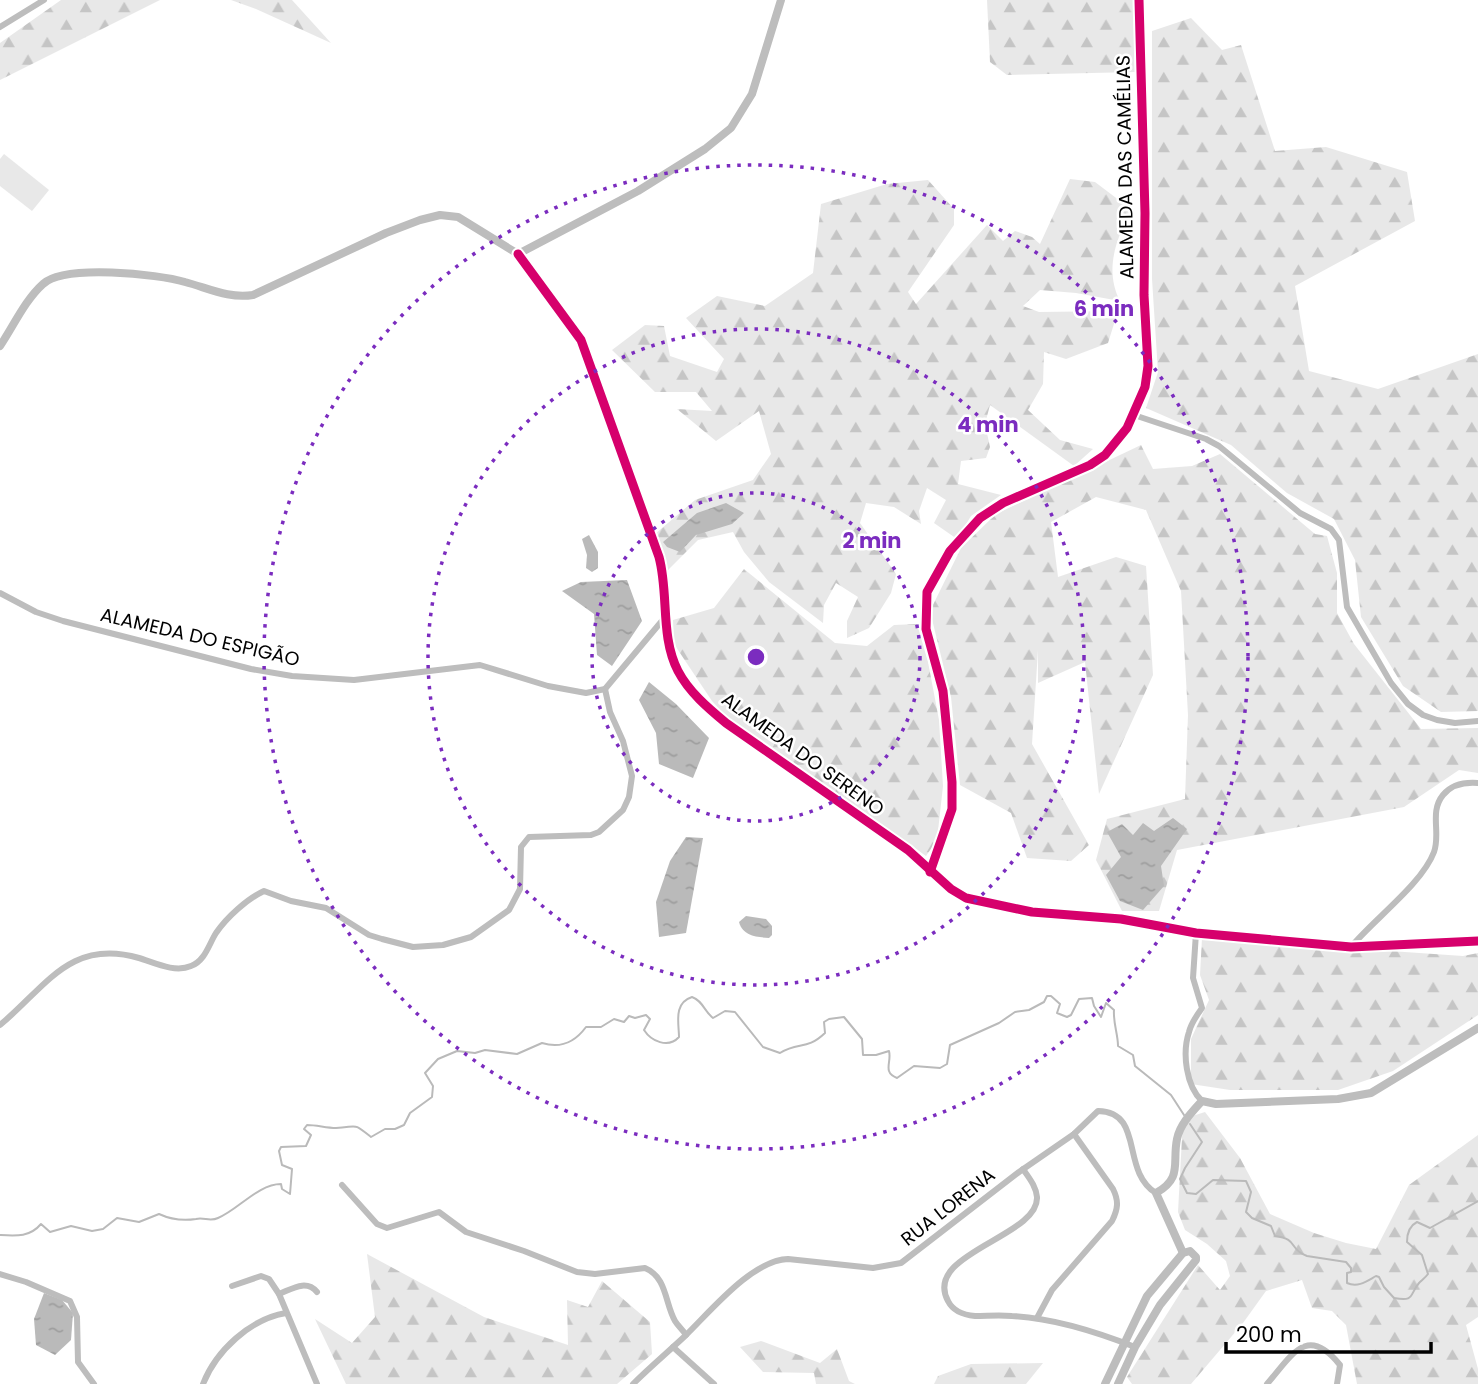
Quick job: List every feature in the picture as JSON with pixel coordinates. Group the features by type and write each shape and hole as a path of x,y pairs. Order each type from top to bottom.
{"street":[{"path":"0,27 44,0"},
{"path":"0,346 44,283 63,275 132,273 171,278 216,292 244,297 420,220 449,215 470,224 519,254 638,191 705,149 732,128 752,94 780,0"},
{"name":"ALAMEDA DAS CAMÉLIAS","path":"930,872 952,809 952,782 943,691 926,629 927,592 950,551 980,518 1003,503 1090,465 1105,455 1116,444 1134,415 1145,387 1148,366 1144,295 1139,0"},
{"name":"ALAMEDA DO SERENO","path":"519,254 581,340 659,557 664,575 669,642 674,662 684,681 700,700 726,723 908,850 951,889 967,898 1032,912 1121,919 1196,933 1351,947 1478,942"},
{"path":"1134,415 1206,439 1219,446 1300,513 1331,529 1339,540 1347,607 1399,693 1423,715 1437,720 1455,723 1478,721"},
{"name":"ALAMEDA DO ESPIGÃO","path":"0,593 36,612 62,621 268,672 354,680 480,666 576,692 595,693 605,689"},
{"path":"0,1025 49,978 80,958 104,953 134,957 175,968 194,965 202,959 221,927 251,899 264,891 291,901 326,908 369,935 413,947 443,945 471,937 509,910 514,902 522,882 521,847 528,837 591,835 623,810 629,797 632,776 605,689 666,617"},
{"path":"1351,947 1419,877 1433,854 1438,835 1434,821 1442,795 1452,786 1478,783"},
{"path":"1196,933 1193,978 1202,1008 1188,1033 1186,1052 1194,1093 1202,1101 1216,1104 1338,1099 1371,1093 1478,1028"},
{"path":"1182,1253 1156,1193 1165,1188 1172,1178 1176,1166 1177,1139 1187,1119 1202,1101"},
{"name":"RUA LORENA","path":"633,1384 747,1278 777,1259 873,1268 901,1263 1023,1169 1074,1134 1098,1111 1115,1113 1121,1118 1129,1136 1136,1170 1145,1184 1156,1193"},
{"path":"1037,1318 1052,1290 1112,1221 1117,1210 1118,1199 1113,1189 1074,1134"},
{"path":"1023,1169 1034,1185 1037,1199 1034,1209 992,1243 964,1256 947,1279 945,1291 949,1303 960,1313 972,1316 1011,1315 1037,1318 1135,1347"},
{"path":"342,1185 377,1224 387,1228 439,1212 466,1232 577,1272 594,1274 645,1268 653,1271 659,1278 675,1321 686,1335"},
{"path":"1104,1384 1147,1296 1182,1253 1190,1251 1196,1260 1160,1305 1135,1347 1118,1384"},
{"path":"0,1274 71,1301 78,1317 78,1362 94,1384"},
{"path":"232,1286 265,1276 279,1294 317,1384"},
{"path":"279,1294 305,1284 312,1286 317,1292"},
{"path":"203,1384 209,1368 224,1349 256,1326 286,1313"},
{"path":"1267,1384 1299,1348 1312,1344 1326,1349 1340,1365 1337,1384"},
{"path":"673,1347 714,1384"}],"green space":[{"path":"61,0 160,0 0,80 0,43"},
{"path":"231,0 292,0 331,43 256,9"},
{"path":"987,0 1133,0 1135,72 1007,75 990,62"},
{"path":"1191,18 1222,50 1241,45 1275,151 1326,147 1407,172 1415,221 1295,286 1309,371 1378,389 1478,354 1478,711 1441,712 1403,686 1361,617 1355,560 1334,519 1287,493 1231,445 1146,408 1158,372 1152,279 1152,31"},
{"path":"4,154 49,190 32,211 0,186 0,159"},
{"path":"1070,179 1095,182 1132,210 1114,254 1113,278 1120,301 1040,290 1023,306 1039,312 1118,311 1108,343 1066,359 1044,352 1043,384 1028,410 1060,440 1093,449 1074,466 990,405 985,424 990,447 986,458 961,461 958,484 1001,495 971,516 957,539 934,523 946,500 927,488 919,511 921,524 894,507 866,503 860,523 896,574 891,593 869,628 847,638 847,621 858,597 836,583 824,605 823,623 769,582 744,552 733,532 698,540 668,570 655,534 695,500 753,480 771,454 759,411 716,441 677,409 712,411 696,392 655,392 612,350 645,325 664,326 670,356 717,372 724,359 686,318 717,296 765,306 813,273 821,204 887,184 928,180 954,209 954,225 908,292 916,304 987,225 1003,241 1015,231 1032,237 1040,244"},
{"path":"1141,445 1153,469 1192,466 1220,454 1315,534 1327,536 1337,573 1337,613 1354,644 1421,729 1478,728 1478,773 1459,770 1404,807 1177,850 1159,911 1122,911 1096,860 1107,819 1185,799 1188,715 1181,591 1146,510 1096,497 1051,522 1058,577 1116,557 1146,566 1153,675 1099,794 1085,662 1038,683 1038,650 1032,744 1089,845 1071,861 1027,858 1011,813 960,785 951,697 930,611 961,548 996,514"},
{"path":"744,569 835,643 867,646 894,625 917,624 928,662 939,720 943,786 937,840 926,856 856,806 737,728 712,701 674,644 673,620 714,608"},
{"path":"1202,938 1463,956 1478,953 1478,1015 1393,1071 1338,1090 1230,1090 1191,1084 1191,1039 1209,1000 1200,975"},
{"path":"1205,1112 1240,1158 1270,1214 1314,1233 1376,1249 1409,1185 1478,1135 1478,1317 1466,1325 1478,1369 1478,1384 1357,1384 1346,1325 1332,1311 1312,1308 1302,1280 1266,1291 1243,1323 1191,1384 1132,1384 1127,1377 1198,1265 1220,1290 1230,1276 1226,1261 1207,1244 1185,1230 1178,1212 1183,1119"},
{"path":"367,1254 484,1317 568,1345 567,1300 588,1307 602,1281 650,1322 652,1354 617,1384 346,1384 315,1319 352,1343 375,1317"},
{"path":"761,1341 820,1363 837,1349 849,1381 855,1384 816,1384 814,1373 763,1372 740,1347"},
{"path":"1043,1363 1026,1384 934,1384 938,1376 971,1364"}],"water":[{"path":"726,503 744,513 732,524 696,535 680,552 667,547 663,542 697,513"},
{"path":"589,535 598,552 598,568 592,572 586,568 587,555 582,539"},
{"path":"627,580 642,621 612,666 597,655 594,614 562,591 581,582"},
{"path":"649,682 676,704 709,738 693,778 659,764 656,733 639,700"},
{"path":"1173,818 1187,829 1161,866 1164,886 1143,910 1120,901 1106,875 1121,857 1107,832 1122,824 1133,835 1143,823 1154,831"},
{"path":"686,837 703,838 686,933 659,937 656,902 670,861"},
{"path":"746,916 766,919 772,926 772,935 769,938 747,933 739,922"},
{"path":"44,1293 62,1300 73,1313 71,1340 55,1355 36,1345 34,1319"}],"waterway":[{"path":"0,1235 28,1233 41,1224 50,1232 71,1226 92,1231 103,1229 117,1218 139,1222 159,1214 168,1218 212,1220 226,1214 264,1188 281,1184 282,1189 290,1194 292,1169 282,1165 279,1151 281,1147 306,1146 311,1135 304,1129 307,1125 336,1128 355,1126 371,1137 385,1129 404,1125 410,1113 432,1097 433,1086 425,1073 438,1059 457,1051 475,1053 485,1050 517,1054 542,1043 561,1045 577,1037 586,1027 601,1027 614,1019 624,1022 629,1016 635,1018 646,1015 650,1019 644,1030 647,1034 660,1042 670,1043 679,1037 678,1020 682,1004 692,997 699,1001 713,1018 725,1011 735,1012 763,1047 780,1053 813,1042 825,1033 824,1022 844,1017 862,1039 863,1055 889,1051 889,1070 892,1076 897,1078 914,1066 940,1068 947,1064 950,1045 999,1023 1015,1012 1029,1010 1044,1002 1047,996 1060,1004 1057,1013 1067,1017 1071,1015 1079,999 1092,998 1101,1017 1106,1003 1114,1010 1118,1046 1133,1055 1135,1066 1171,1095 1184,1115"},
{"path":"1190,1124 1202,1142 1180,1179 1187,1193 1196,1194 1213,1180 1246,1181 1251,1192 1246,1212 1252,1218 1271,1226 1275,1236 1287,1239 1307,1256 1346,1262 1351,1268 1351,1272 1347,1273 1347,1283 1359,1284 1379,1277 1394,1298 1409,1298 1428,1274 1422,1255 1407,1242 1412,1226 1417,1222 1430,1228 1478,1201"}],"cycle path":[{"path":"930,872 952,809 952,782 943,691 926,629 927,592 950,551 980,518 1003,503 1090,465 1105,455 1127,428 1145,387 1148,366 1144,295 1145,213 1139,0"},
{"path":"518,254 581,340 659,557 669,644 682,679 699,699 726,723 908,850 951,889 966,898 1032,912 1121,919 1196,933 1351,947 1478,941"}]}
